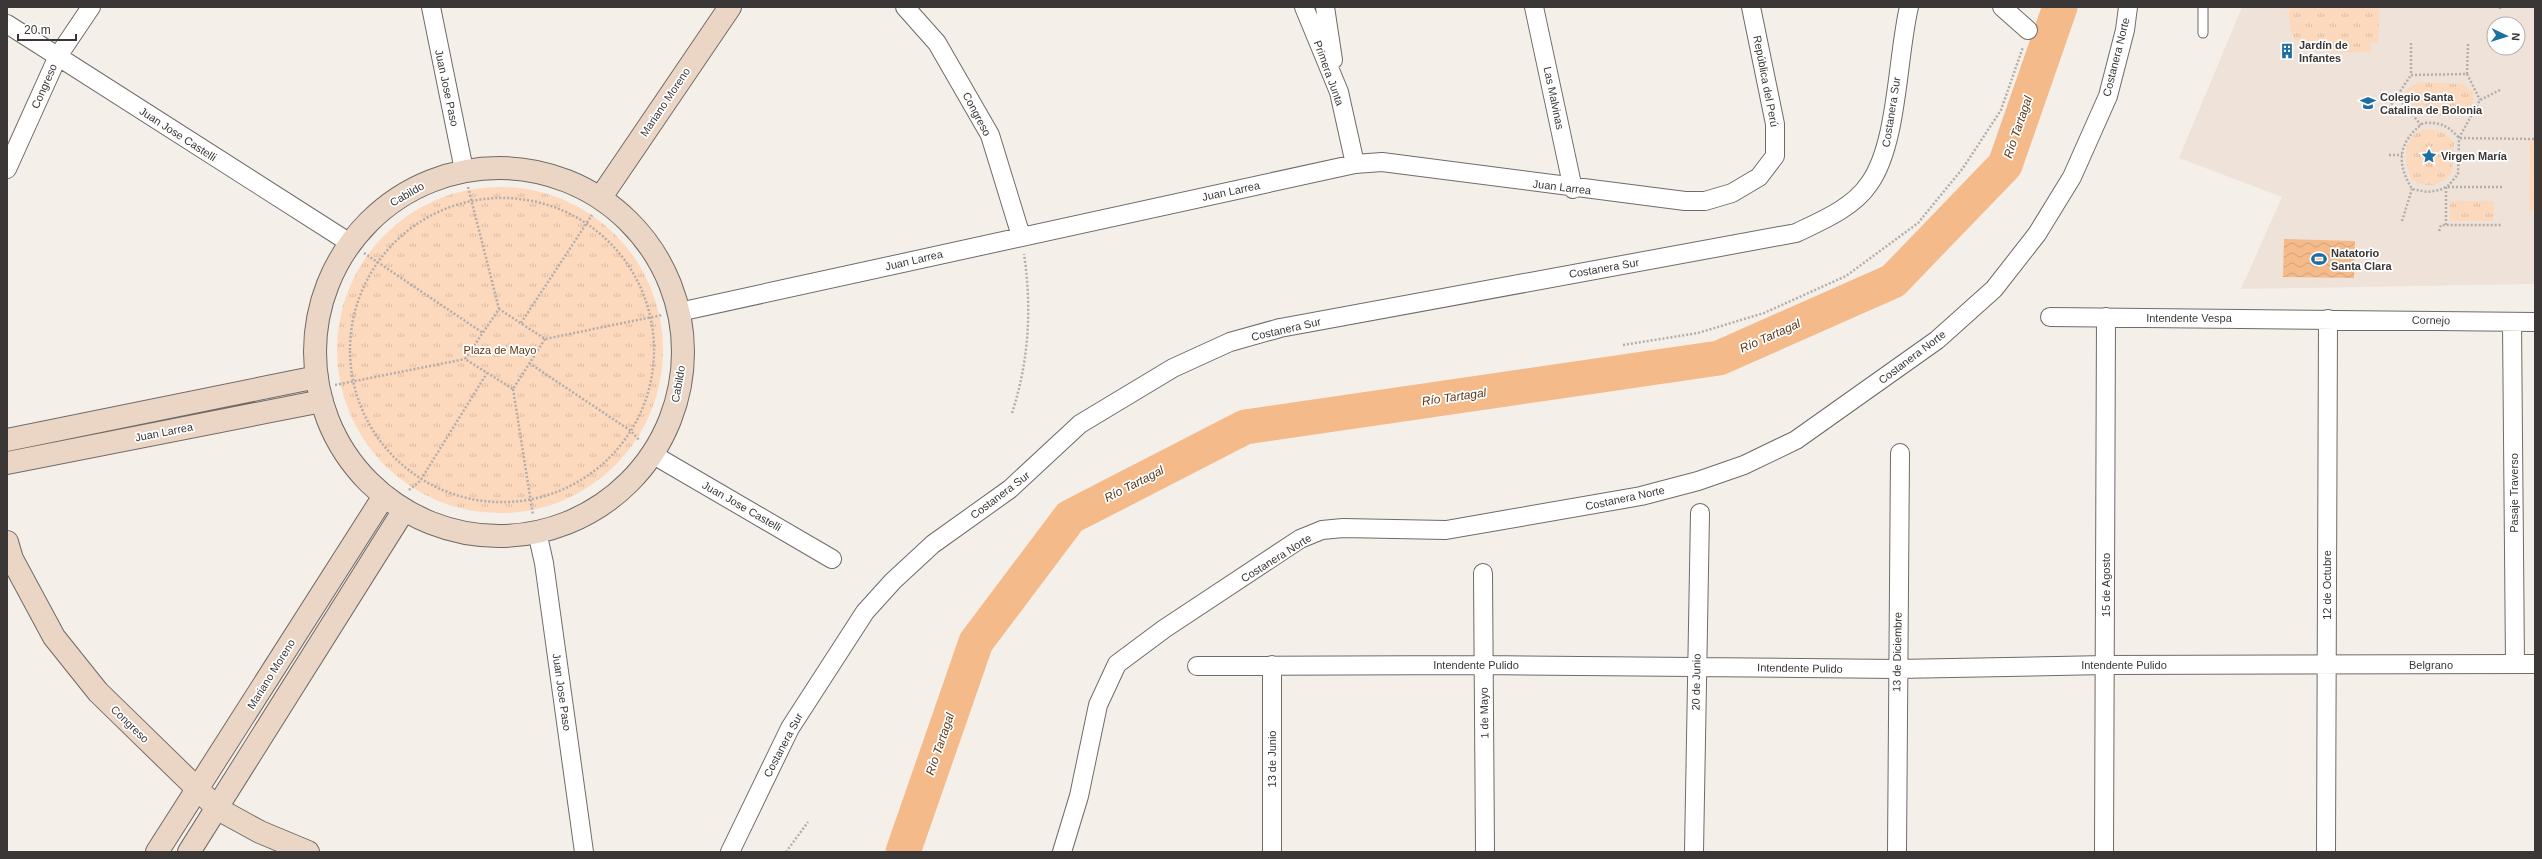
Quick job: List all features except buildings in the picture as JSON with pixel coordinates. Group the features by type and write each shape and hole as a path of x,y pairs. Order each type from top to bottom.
{"main road":[{"name":"Mariano Moreno","path":"601,197 730,7"},
{"name":"Cabildo","path":"511,167 558,176 601,197 637,228 663,268 679,312 683,362 674,410 652,454 621,490 582,517 537,532 491,536 446,529 394,503 352,463 336,437 319,389 316,330 325,292 350,243 388,205 420,184 464,170 511,167"},
{"name":"Juan Larrea","path":"7,440 319,389"},
{"name":"Juan Larrea","path":"7,463 319,389"},
{"name":"Mariano Moreno","path":"157,852 394,503"},
{"path":"189,852 218,809 394,503"},
{"name":"Congreso","path":"7,542 12,559 54,637 98,692 218,809 260,832 308,852"}],"street":[{"name":"Congreso","path":"7,169 58,56 91,7"},
{"name":"Juan Jose Paso","path":"431,7 464,170"},
{"name":"Congreso","path":"905,7 937,43 990,135 1021,236"},
{"name":"Primera Junta","path":"1304,7 1339,92 1355,164"},
{"path":"1325,7 1339,92"},
{"name":"Las Malvinas","path":"1534,7 1573,188"},
{"name":"República del Perú","path":"1751,7 1776,124 1775,156"},
{"name":"Costanera Sur","path":"730,852 790,728 865,612 893,581 933,544 1010,489 1080,424 1173,368 1230,342 1280,328 1796,233 1836,214 1869,185 1886,151 1902,35 1909,7"},
{"path":"2002,7 2028,30"},
{"name":"Costanera Norte","path":"1062,852 1079,796 1098,705 1118,664 1164,629 1300,540 1322,530 1343,528 1453,529 1641,496 1698,481 1744,465 1796,440 1937,340 1994,289 2037,234 2072,177 2108,96 2125,30 2128,7"},
{"name":"Juan Jose Castelli","path":"7,24 350,243"},
{"name":"Juan Larrea","path":"679,312 1355,164 1382,162 1573,188 1705,201 1732,193 1759,177 1775,156"},
{"name":"Intendente Vespa","path":"2050,317 2328,319"},
{"name":"15 de Agosto","path":"2104,852 2106,665 2106,317"},
{"name":"Cornejo","path":"2328,319 2535,322"},
{"name":"12 de Octubre","path":"2326,852 2328,319"},
{"name":"Pasaje Traverso","path":"2512,322 2515,664"},
{"name":"13 de Diciembre","path":"1897,852 1897,669 1900,453"},
{"name":"Juan Jose Castelli","path":"652,454 832,559"},
{"name":"20 de Junio","path":"1694,852 1696,667 1700,513"},
{"name":"Juan Jose Paso","path":"537,532 544,563 584,852"},
{"name":"1 de Mayo","path":"1483,573 1485,852"},
{"name":"Belgrano","path":"2327,665 2535,664"},
{"name":"13 de Junio","path":"1272,665 1272,852"},
{"name":"Intendente Pulido","path":"1197,666 1483,665 1897,669 2106,665 2327,665"}],"lane":[{"path":"2202,33 2203,7"}],"path":[{"path":"1623,345 1698,333 1764,313 1846,276 1918,223 1963,168 2001,110 2020,60 2028,30"},
{"path":"2468,42 2467,74 2480,100"},
{"path":"2389,108 2411,75 2411,43"},
{"path":"2411,75 2467,74"},
{"path":"2446,225 2446,187 2458,174 2459,138 2480,100 2500,90"},
{"path":"2397,96 2421,125"},
{"path":"2402,221 2412,189 2406,178 2402,154 2404,144 2421,125 2437,122 2450,127 2459,138 2535,139"},
{"path":"2389,154 2402,154"},
{"path":"464,170 499,308 545,339"},
{"path":"2412,189 2427,192 2446,187 2502,187"},
{"path":"519,197 559,207 587,223 595,227 624,256 644,292 654,332 653,374 641,415 631,431 618,451 586,478 548,497 506,504 464,499 420,481 392,456 367,422 354,380 350,339 358,299 377,262 405,232 439,210 471,200 519,197"},
{"path":"521,323 587,223 601,197"},
{"path":"2439,231 2441,225 2502,226"},
{"path":"1012,412 1022,381 1028,334 1028,280 1021,236"},
{"path":"350,243 483,333"},
{"path":"466,359 499,308"},
{"path":"537,532 530,500 513,389 529,363 545,339 650,316 679,312"},
{"path":"319,389 354,380 466,359 513,389"},
{"path":"529,363 631,431"},
{"path":"394,503 420,481 487,373"},
{"path":"786,852 808,822"}],"shaded area":[{"name":"Colegio Santa Catalina de Bolonia","path":"2242,7 2535,7 2535,284 2241,289 2282,197 2179,158"}],"green space":[{"path":"2251,7 2370,7 2379,9 2378,43 2371,43 2371,52 2328,52 2306,48 2298,43 2293,36 2290,26 2289,9"},
{"path":"2419,82 2464,84 2473,92 2473,103 2462,115 2418,116 2404,96 2408,88"},
{"path":"2426,129 2444,132 2454,143 2452,173 2443,181 2433,185 2423,185 2412,180 2406,157 2408,143 2412,137 2418,132"},
{"path":"2530,139 2535,139 2535,210 2529,210"},
{"name":"Plaza de Mayo","path":"500,187 532,190 562,200 590,215 615,235 635,260 650,288 660,318 663,350 660,382 650,412 635,440 615,465 590,485 562,500 532,510 500,513 468,510 438,500 410,485 385,465 365,440 350,412 340,382 337,350 340,318 350,288 365,260 385,235 410,215 438,200 468,190"},
{"path":"2450,201 2494,201 2494,221 2450,221"}],"water":[{"name":"Natatorio Santa Clara","path":"2284,239 2355,241 2354,278 2283,277"}],"waterway":[{"name":"Río Tartagal","path":"903,852 976,642 1070,517 1245,427 1719,358 1893,281 2005,165 2060,7"}],"place":[{"name":"Jardín de Infantes","path":"2287,51"},
{"name":"Colegio Santa Catalina de Bolonia","path":"2368,103"},
{"name":"Virgen María","path":"2429,156"},
{"name":"Natatorio Santa Clara","path":"2319,259"}]}
